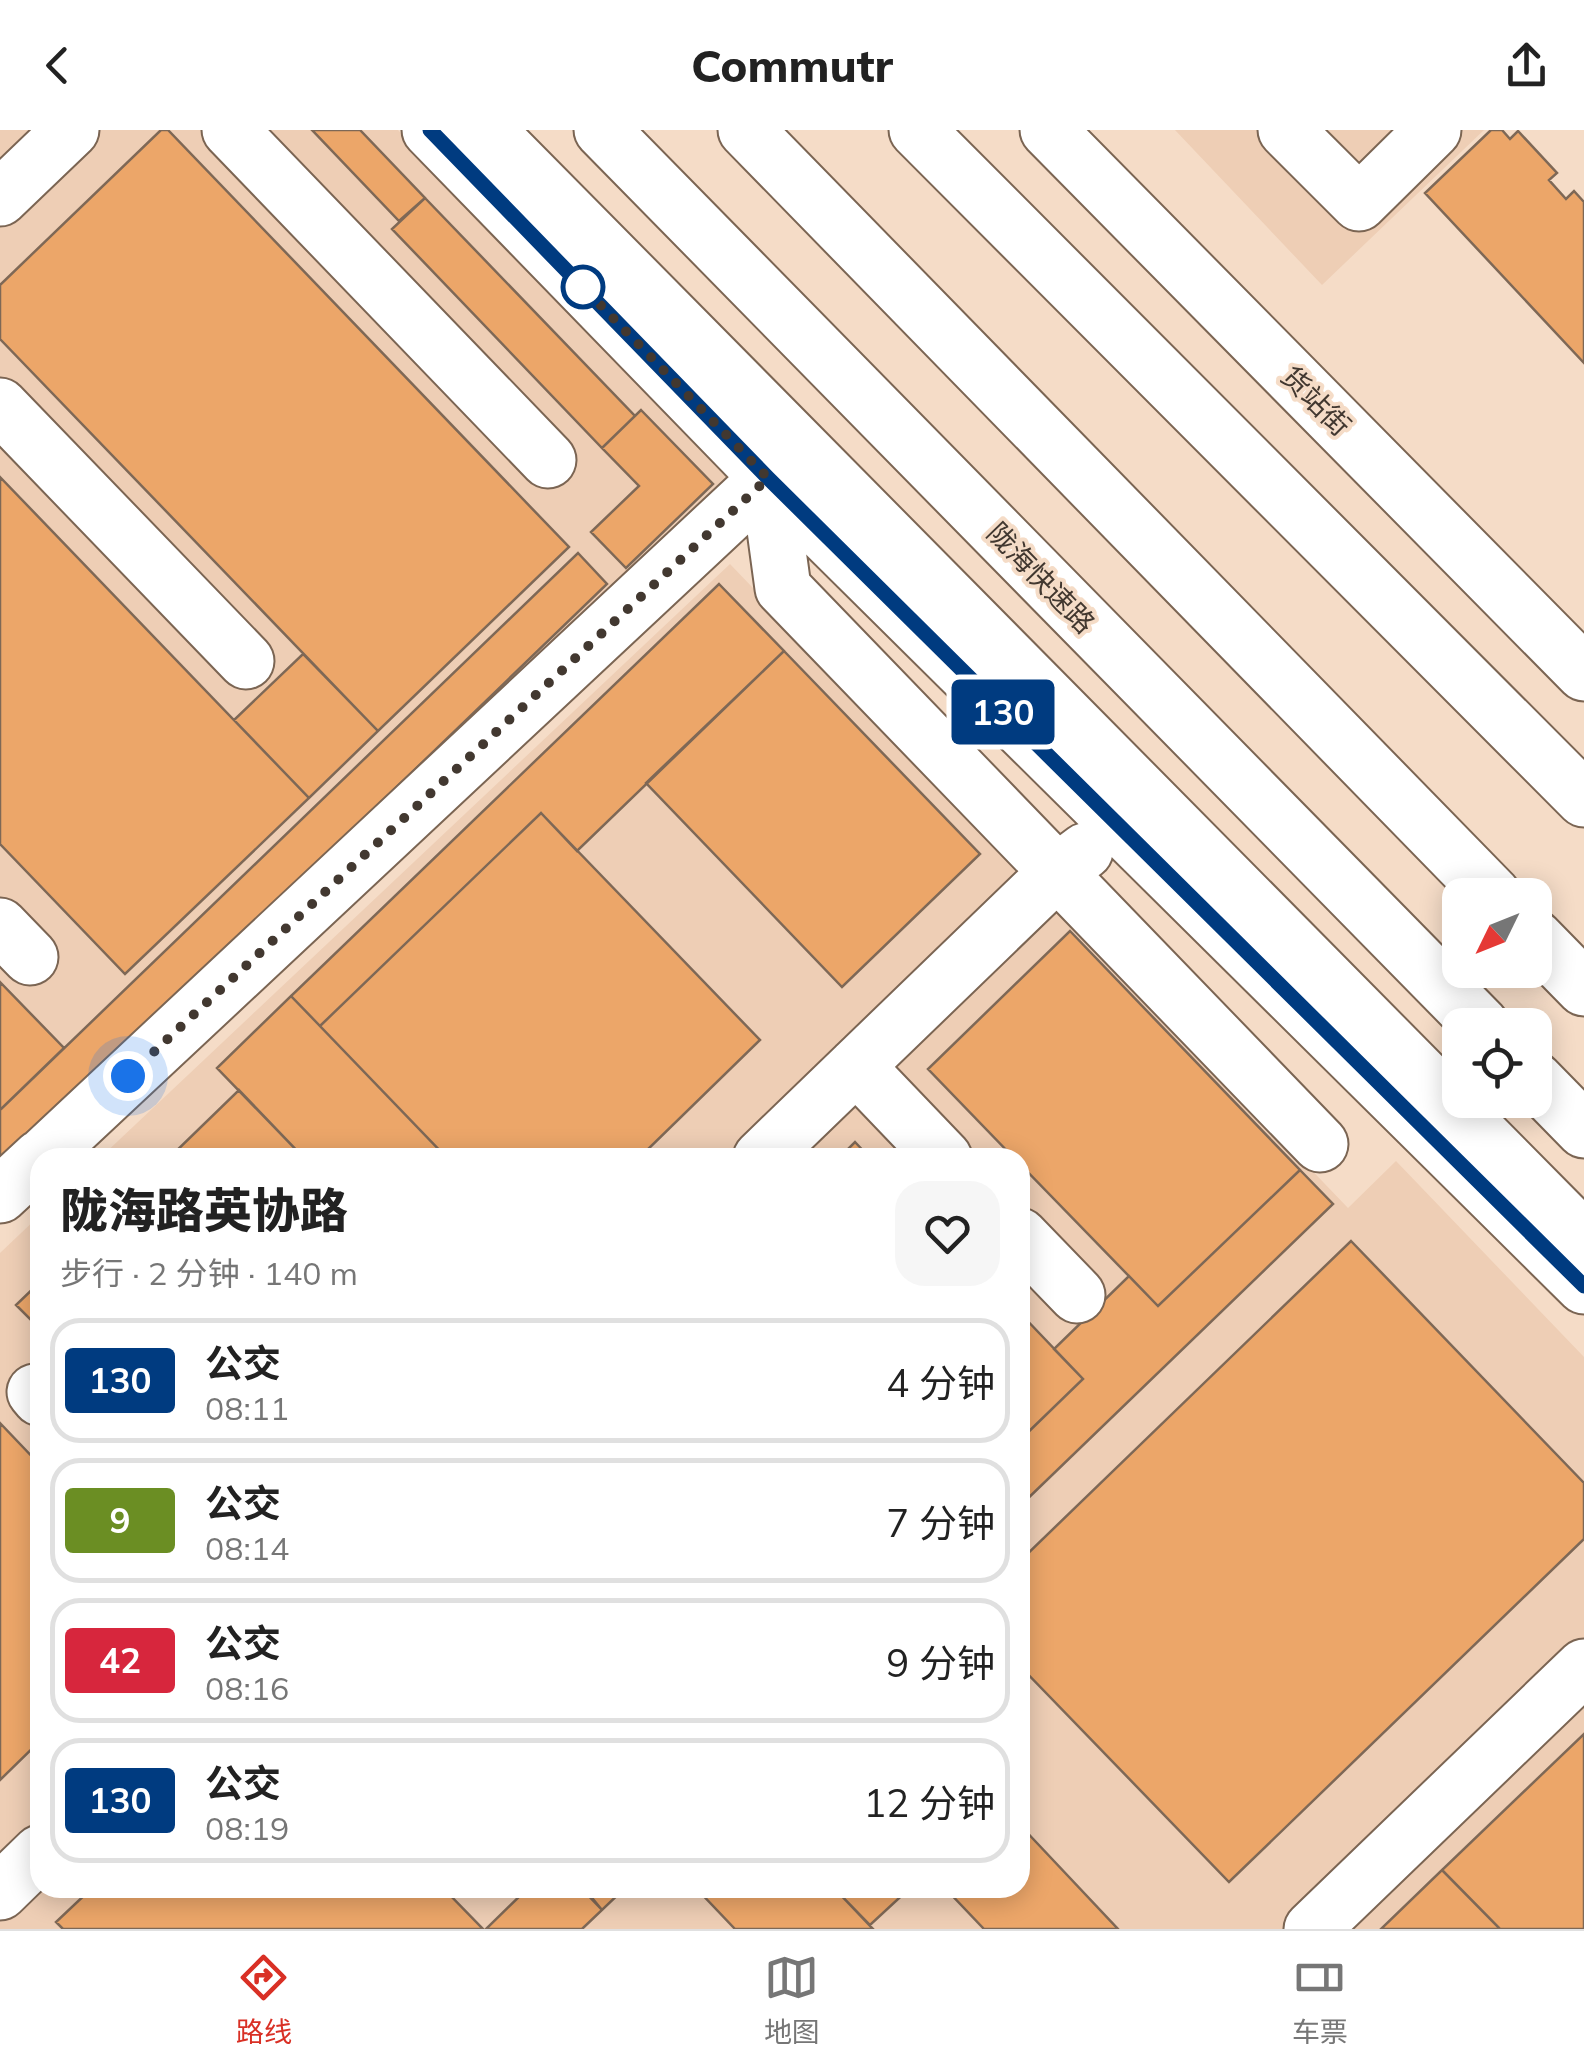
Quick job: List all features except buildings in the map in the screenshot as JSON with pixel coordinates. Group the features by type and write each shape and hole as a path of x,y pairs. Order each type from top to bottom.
{"main road":[{"path":"0,198 71,130"},
{"path":"230,130 548,460"},
{"path":"430,130 768,478 1584,1286"},
{"path":"488,130 1584,1239"},
{"name":"陇海快速路","path":"602,130 1464,1008"},
{"path":"746,130 1476,878"},
{"path":"917,130 1584,799"},
{"name":"货站街","path":"1048,130 1584,673"},
{"path":"1286,130 1359,203 1433,130"},
{"path":"0,406 246,661"},
{"path":"768,478 784,588 1320,1144"},
{"path":"51,1148 768,478"},
{"path":"770,1148 1057,872 1118,826"},
{"path":"1552,955 1584,988"},
{"path":"856,1066 934,1148"},
{"path":"1552,1097 1584,1130"},
{"path":"0,1196 30,1168"},
{"path":"1030,1246 1077,1295"},
{"path":"1312,1929 1584,1667"},
{"path":"0,1892 30,1864"}],"shaded area":[{"path":"0,130 398,130 732,477 35,1148 30,1148 30,1153 0,1182"},
{"path":"1175,130 1484,130 1322,285"},
{"path":"730,564 1348,1208 1396,1161 1584,1357 1584,1929 0,1929 0,1253 30,1224 30,1898 1030,1898 1030,1148 111,1148"}],"bus line":[{"name":"130","path":"430,130 768,478 1584,1286"}],"route":[{"path":"128,1076 768,478 583,287"}]}
